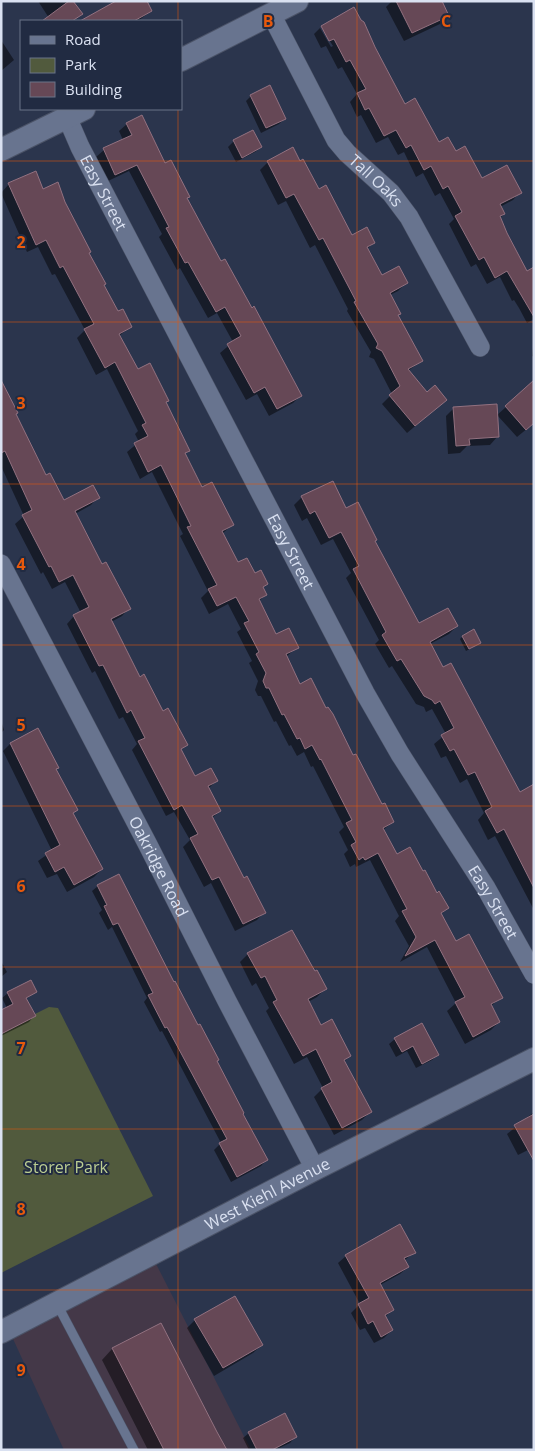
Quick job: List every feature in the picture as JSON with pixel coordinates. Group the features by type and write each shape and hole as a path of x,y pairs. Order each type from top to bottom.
{"street":[{"path":"182,59 296,1"},
{"name":"Tall Oaks","path":"271,14 336,140 347,153 391,193 409,217 480,347"},
{"path":"1,150 76,113"},
{"name":"Easy Street","path":"76,113 80,147 365,694 400,754 486,888 534,974"},
{"name":"Oakridge Road","path":"1,564 148,844 314,1169"},
{"name":"West Kiehl Avenue","path":"1,1332 314,1169 534,1059"}],"lane":[{"path":"56,1303 134,1450"}],"shaded area":[{"path":"151,1254 251,1450 64,1450 8,1328"}],"green space":[{"name":"Storer Park","path":"49,1007 58,1008 153,1196 1,1273 1,1031"}],"building":[{"path":"69,1 73,1 83,14 74,20 43,20"},
{"path":"116,1 147,1 152,11 136,20 82,20"},
{"path":"396,1 442,1 449,16 412,33"},
{"path":"354,7 364,22 405,104 415,98 439,142 448,137 456,151 465,146 482,178 507,165 522,193 500,204 505,214 500,216 527,271 534,267 534,317 507,271 495,278 484,257 479,260 455,216 462,212 448,186 443,189 431,166 424,170 411,145 406,148 396,130 384,136 369,108 365,110 357,93 366,89 350,60 346,62 334,39 329,41 321,26"},
{"path":"270,85 286,119 266,128 250,95"},
{"path":"142,115 165,163 171,160 190,197 187,198 221,261 225,259 252,308 254,306 302,396 277,409 265,387 254,393 227,344 241,336 225,307 216,312 188,262 185,263 166,228 169,227 137,165 115,175 103,148 132,135 126,123"},
{"path":"253,130 262,147 242,158 233,140"},
{"path":"293,147 300,161 303,159 319,189 326,185 352,235 367,227 375,243 367,247 382,275 399,266 408,283 390,293 401,314 398,315 423,361 408,369 427,392 435,385 447,400 415,426 389,395 400,386 382,351 376,348 378,344 354,302 356,301 323,238 319,240 294,194 286,198 267,161"},
{"path":"36,171 43,189 58,182 65,202 91,252 89,253 106,284 104,285 118,311 123,309 132,327 119,334 138,369 150,363 169,401 166,402 190,451 185,453 202,487 212,482 234,525 222,531 238,562 247,558 255,573 261,570 268,584 263,587 267,595 259,599 276,634 289,628 299,648 286,654 300,684 311,678 326,708 328,707 333,714 353,755 356,754 382,804 385,803 394,822 383,828 397,854 410,847 437,893 439,891 449,908 441,913 456,941 469,934 503,998 491,1004 500,1022 473,1037 455,1002 465,997 435,940 405,956 416,937 402,911 407,909 378,853 365,860 363,857 359,860 351,845 356,842 346,823 352,820 321,759 312,745 305,749 300,738 297,739 284,714 282,715 269,688 266,688 263,681 266,673 256,654 259,652 244,623 249,621 236,597 217,606 208,589 217,585 187,527 191,526 161,465 148,472 134,443 148,436 142,425 146,423 115,362 105,368 84,329 94,324 63,266 60,268 46,240 36,245 8,183"},
{"path":"1,380 46,475 50,473 64,500 93,485 100,498 75,511 102,564 106,562 131,609 111,619 140,677 144,674 163,711 168,708 188,745 181,749 195,776 211,768 218,781 208,786 221,811 212,816 244,878 247,876 266,913 243,924 219,877 212,880 190,838 198,834 182,805 174,810 138,741 145,738 131,710 127,713 103,665 99,666 73,615 89,607 73,575 59,582 51,566 49,567 22,515 32,510 5,451 1,453"},
{"path":"534,380 534,423 526,430 505,406"},
{"path":"497,404 499,437 469,439 470,445 456,446 453,407"},
{"path":"333,481 346,508 358,502 377,540 375,541 419,623 448,608 458,626 430,642 443,667 451,663 520,792 534,784 534,888 504,829 497,833 485,811 492,807 475,772 468,775 454,749 450,751 441,735 454,728 440,701 435,704 424,696 401,659 397,661 382,635 386,632 353,569 359,566 341,532 329,538 315,511 310,514 301,496"},
{"path":"474,629 481,643 469,649 462,636"},
{"path":"38,728 59,768 56,769 78,810 73,813 103,869 74,885 64,867 55,872 45,853 60,845 10,743"},
{"path":"119,874 174,982 198,1025 200,1024 219,1060 217,1061 268,1160 237,1177 219,1143 227,1139 148,995 153,993 118,923 113,925 104,906 107,905 97,885"},
{"path":"292,930 327,989 308,999 321,1025 332,1019 351,1056 344,1060 372,1112 342,1128 321,1088 332,1082 316,1049 303,1056 273,1002 277,1000 265,976 261,978 247,953"},
{"path":"31,980 37,992 26,998 36,1016 1,1034 1,1010 13,1004 7,992"},
{"path":"422,1023 439,1055 422,1064 413,1046 402,1052 394,1038"},
{"path":"534,1114 534,1161 514,1125"},
{"path":"400,1224 416,1253 404,1258 409,1267 380,1283 394,1310 385,1315 393,1330 381,1337 373,1321 368,1324 358,1304 369,1298 345,1255"},
{"path":"235,1296 263,1345 223,1368 194,1319"},
{"path":"161,1323 227,1450 164,1450 112,1348"},
{"path":"285,1413 297,1437 272,1450 257,1450 248,1432"}]}
